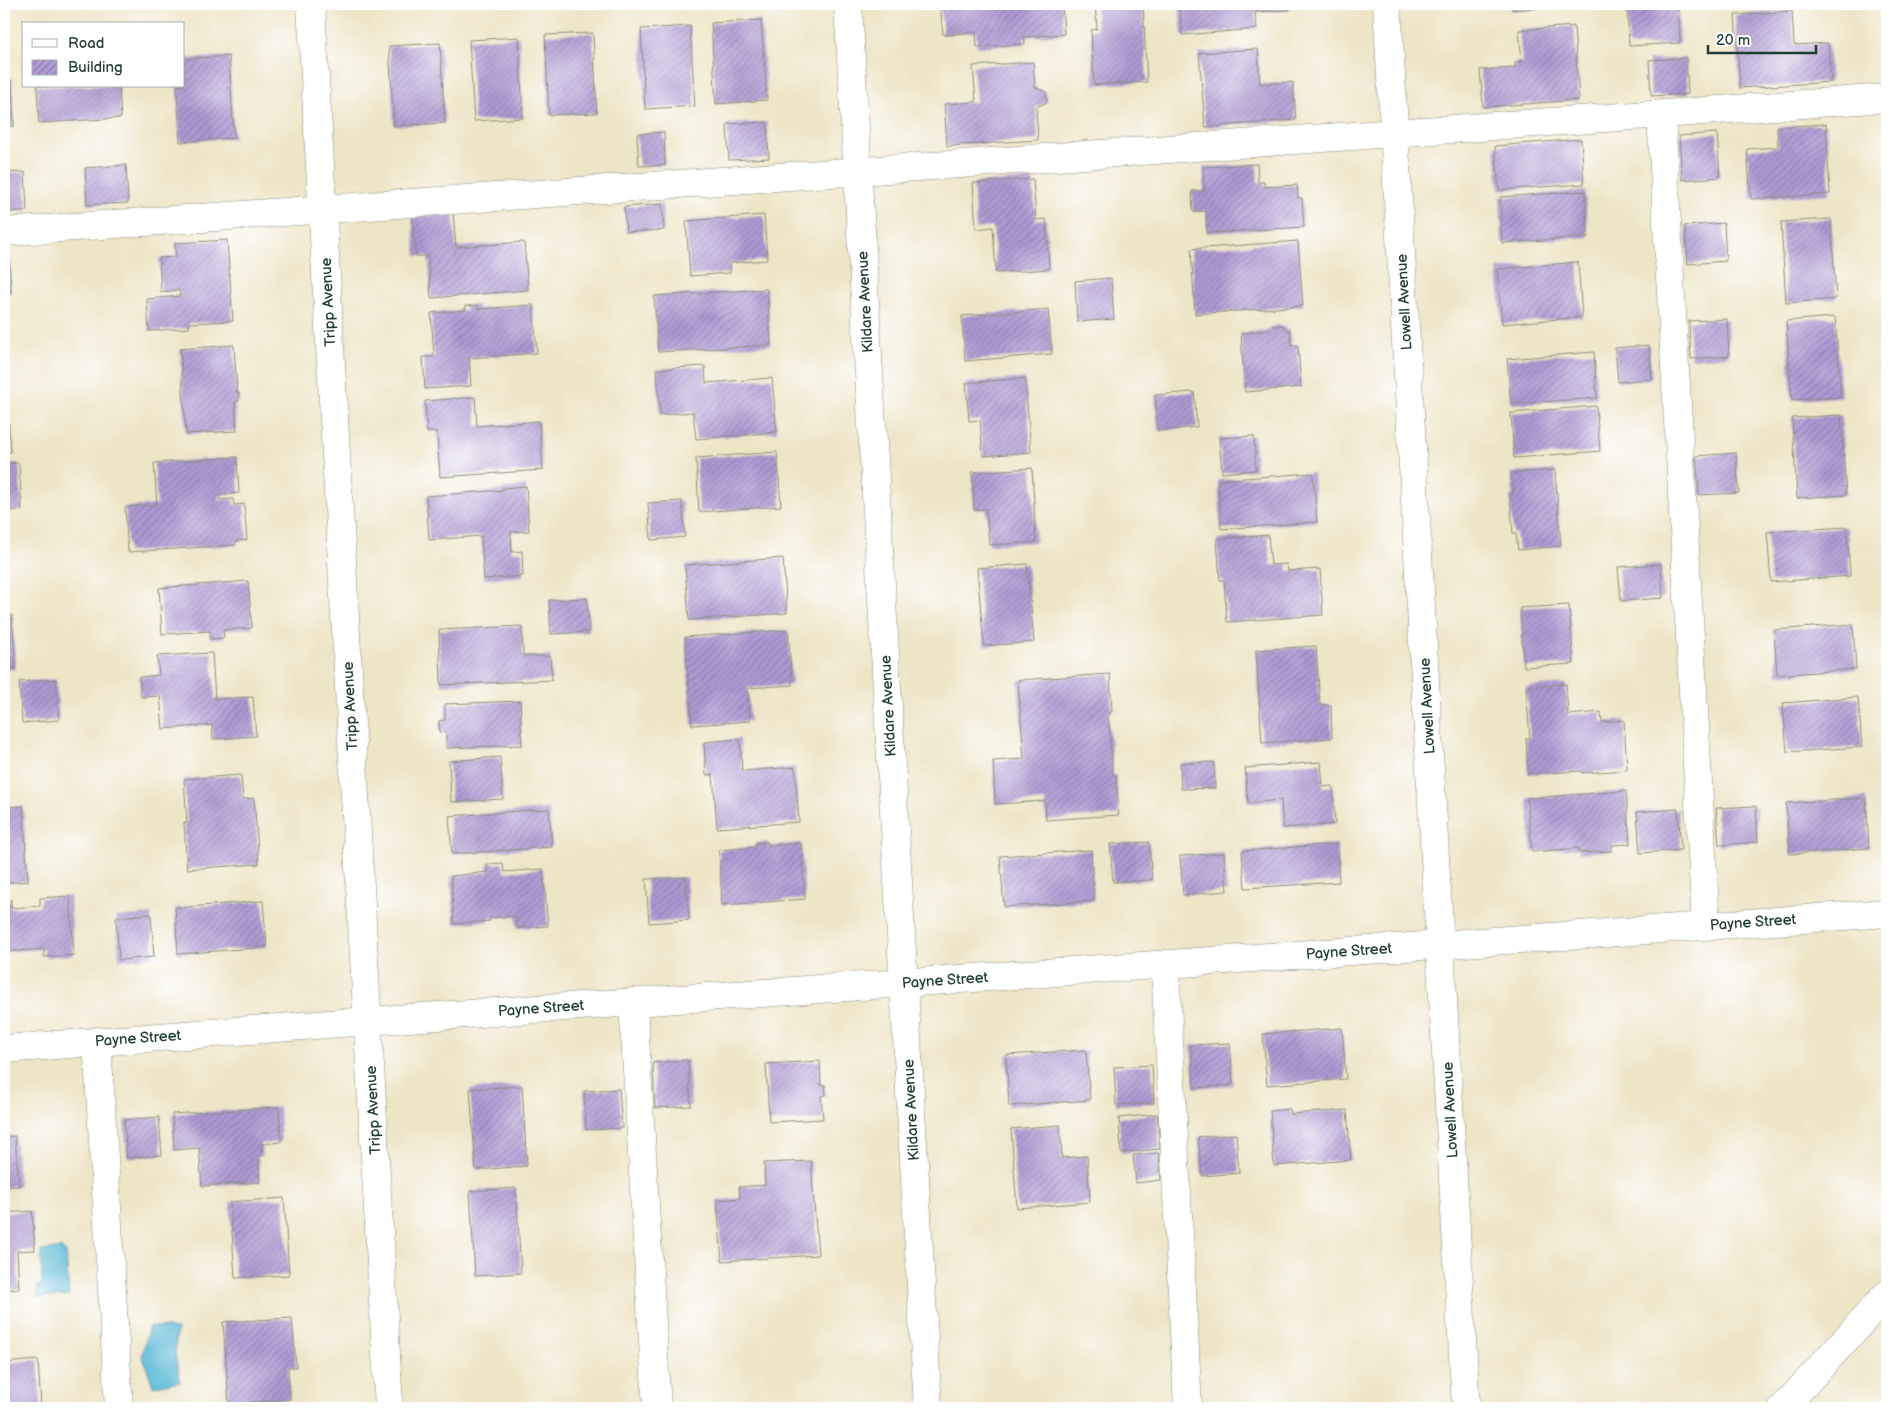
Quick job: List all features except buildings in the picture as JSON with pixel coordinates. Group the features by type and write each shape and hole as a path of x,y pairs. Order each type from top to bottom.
{"street":[{"name":"Tripp Avenue","path":"311,4 389,1408"},
{"name":"Kildare Avenue","path":"848,4 928,1408"},
{"name":"Lowell Avenue","path":"1387,4 1466,1408"},
{"path":"4,232 1887,98"},
{"path":"1661,114 1706,926"},
{"name":"Payne Street","path":"4,1049 368,1020 903,984 1887,913"},
{"path":"1164,964 1188,1408"},
{"path":"633,1002 657,1408"},
{"path":"97,1041 119,1408"},
{"path":"1783,1408 1887,1294"}],"water":[{"path":"62,1248 66,1252 69,1296 38,1298 37,1285 42,1285 41,1251"},
{"path":"149,1326 177,1329 175,1354 181,1382 153,1386 142,1355"}]}
